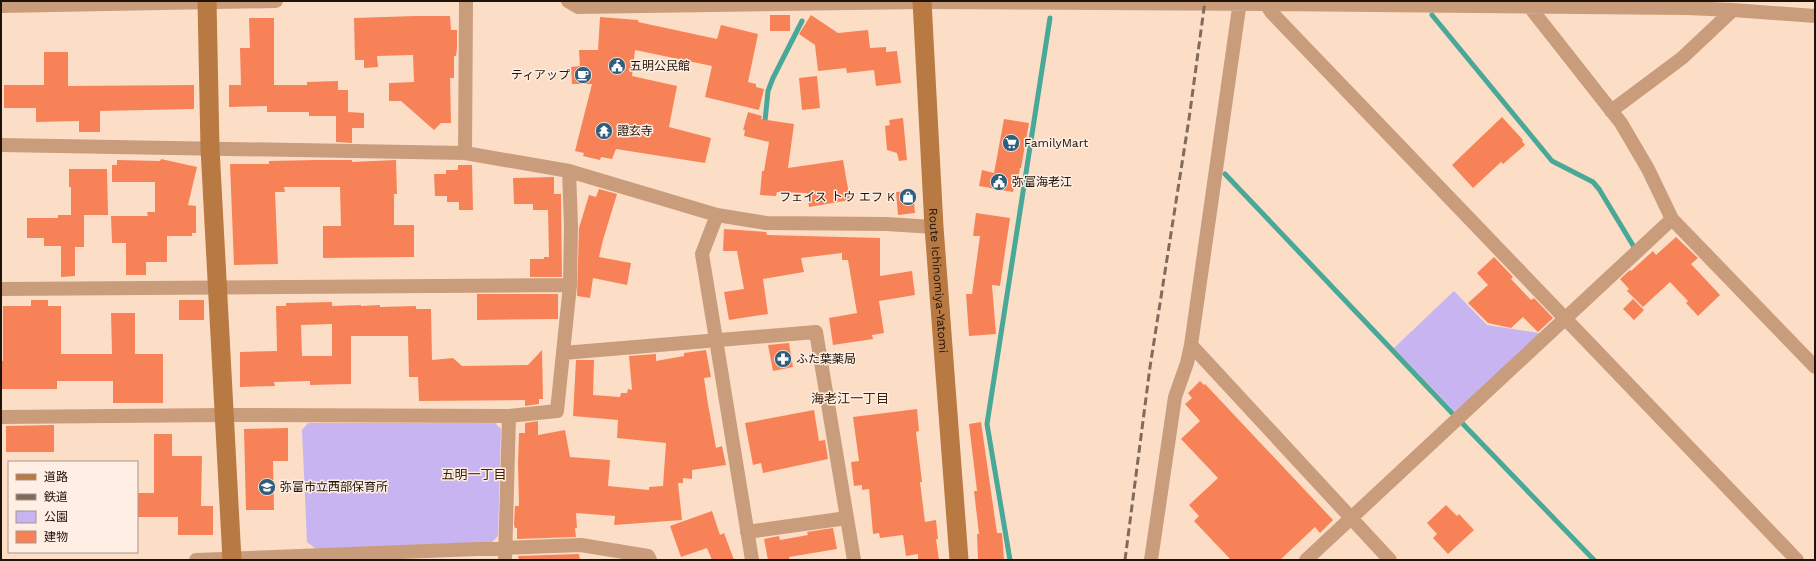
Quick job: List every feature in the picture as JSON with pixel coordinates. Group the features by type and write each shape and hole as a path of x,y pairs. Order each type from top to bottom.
{"main road":[{"name":"Route Ichinomiya-Yatomi","path":"922,1 934,226 959,560"},
{"path":"207,2 210,148 232,560"}],"street":[{"path":"1,6 276,1"},
{"path":"465,152 466,1"},
{"path":"575,3 922,1 1240,2 1266,4 1529,6 1733,10 1815,16"},
{"path":"1151,560 1174,397 1187,363 1191,345 1240,2"},
{"path":"1266,4 1272,13 1798,560"},
{"path":"1529,6 1621,123 1648,169 1672,218 1815,367"},
{"path":"1611,111 1682,58 1733,10"},
{"path":"1,145 465,152 569,170 717,215 766,224 886,224 934,226"},
{"path":"1,417 224,415 509,416 557,411 570,285 571,226 569,170"},
{"path":"717,215 702,254 752,560"},
{"path":"1306,560 1672,218"},
{"path":"1,288 570,285"},
{"path":"563,353 816,332 854,560"},
{"path":"1191,345 1390,560"},
{"path":"505,555 509,416"},
{"path":"747,532 847,518"},
{"path":"196,560 505,555 582,545 648,556 650,560"}],"green space":[{"path":"1454,291 1487,325 1539,333 1537,339 1457,414 1394,348"},
{"path":"308,423 495,423 501,429 498,536 492,542 316,549 307,542 302,430"}],"building":[{"path":"770,15 790,15 790,31 770,31"},
{"path":"811,15 838,33 868,30 870,48 886,47 886,52 897,51 901,83 876,86 874,70 847,73 846,68 818,71 815,45 799,34"},
{"path":"450,16 451,30 457,30 457,48 456,56 454,56 454,78 450,78 451,123 441,123 434,130 401,101 389,101 389,83 414,82 413,55 377,56 378,67 364,68 364,60 355,60 354,18"},
{"path":"600,17 638,20 638,22 717,39 721,25 758,34 748,82 756,84 756,87 764,89 759,110 705,97 712,66 635,50 632,76 677,86 669,127 711,138 705,163 616,149 612,159 601,157 600,160 583,156 584,153 575,151 592,84 572,84 571,67 580,66 579,50 598,50"},
{"path":"249,18 274,18 274,85 307,85 307,82 338,81 338,90 348,90 348,112 364,113 364,128 352,128 352,143 336,142 336,116 309,116 309,112 267,112 267,106 229,107 229,85 241,85 240,48 250,48"},
{"path":"44,52 68,52 68,86 194,85 194,109 100,111 100,132 79,132 79,121 36,122 36,108 4,108 4,85 44,85"},
{"path":"817,76 820,108 802,110 799,78"},
{"path":"748,112 762,116 761,119 794,124 788,168 843,160 850,200 809,207 807,193 777,192 776,196 760,195 762,171 764,171 769,142 744,136 745,130 743,130"},
{"path":"1502,117 1523,140 1522,141 1525,145 1503,164 1501,162 1473,188 1452,165"},
{"path":"903,118 907,160 899,161 897,153 887,150 885,126 890,125 889,120"},
{"path":"1004,119 1029,123 1017,188 1014,187 1013,192 979,186 982,170 994,173"},
{"path":"161,159 197,167 188,205 196,206 196,233 192,233 192,236 167,236 167,262 146,262 146,275 126,275 126,243 112,243 111,216 148,216 147,212 155,212 155,182 112,182 112,165 117,165 117,160 160,161"},
{"path":"352,160 352,162 396,160 397,194 394,194 394,225 414,225 414,257 323,258 323,226 341,226 340,187 284,187 285,192 275,192 278,264 234,265 230,164 269,164 269,161"},
{"path":"458,165 472,165 473,210 459,210 459,202 447,202 447,196 435,196 434,174 446,174 446,170 458,170"},
{"path":"69,169 107,169 108,215 84,215 84,247 75,247 75,276 61,277 61,246 44,246 44,238 27,238 27,218 58,218 58,215 71,215 71,187 69,187"},
{"path":"554,177 554,194 561,194 562,277 530,277 530,259 544,259 544,257 549,257 548,210 533,210 533,204 514,204 513,178"},
{"path":"599,189 617,194 599,257 631,263 627,285 593,278 590,298 577,296 579,228 589,195 596,197"},
{"path":"913,191 915,213 898,215 896,192"},
{"path":"976,213 1010,218 1000,286 992,285 996,334 969,336 966,294 972,294 980,236 973,236"},
{"path":"724,229 766,232 767,235 880,238 880,276 912,271 915,295 879,301 884,333 872,335 873,339 833,345 829,318 857,313 848,260 842,260 842,253 801,258 804,272 763,279 768,314 729,320 724,292 744,289 737,251 723,251"},
{"path":"1676,237 1698,258 1691,264 1720,295 1698,316 1686,303 1688,301 1670,282 1643,307 1627,291 1629,289 1620,279 1653,251 1656,255"},
{"path":"1494,257 1513,277 1511,279 1531,300 1534,298 1553,318 1538,332 1523,317 1511,328 1488,323 1468,303 1488,285 1477,273"},
{"path":"477,294 558,294 558,319 477,320"},
{"path":"1633,299 1644,310 1634,320 1623,309"},
{"path":"31,300 48,300 48,306 61,306 61,354 112,354 111,313 135,313 135,354 163,354 163,403 113,403 113,381 57,381 57,389 1,389 1,361 3,361 3,306 31,306"},
{"path":"179,300 204,300 204,320 179,320"},
{"path":"332,302 332,306 416,306 416,309 431,309 432,360 453,358 462,366 528,365 542,350 543,399 539,399 539,404 525,406 525,400 419,401 418,377 409,377 408,336 351,336 351,384 310,385 310,381 274,382 275,386 240,387 240,352 277,351 276,306 286,306 286,303","holes":["332,324 332,356 302,356 301,325"]},
{"path":"789,343 793,367 773,371 768,345"},
{"path":"706,350 711,377 704,378 708,404 716,448 722,446 726,465 692,470 692,479 683,478 683,483 678,483 682,520 614,525 615,516 576,513 576,537 517,539 517,528 515,528 514,524 515,506 519,506 519,433 525,433 525,423 538,421 538,435 565,430 570,457 610,460 608,486 649,490 649,487 663,486 666,443 617,438 618,420 573,416 576,360 594,360 593,395 620,397 621,393 627,393 628,389 632,390 629,356 656,354 656,361 684,356 684,353"},
{"path":"1200,381 1204,385 1205,384 1333,520 1320,533 1315,527 1280,560 1231,560 1194,521 1199,516 1189,505 1218,478 1181,439 1200,421 1185,404 1192,398 1188,393"},
{"path":"917,409 919,431 916,432 925,522 936,520 938,539 936,539 939,560 918,560 918,554 906,556 903,535 880,538 879,533 873,534 869,489 862,490 862,485 854,486 851,462 859,461 853,417"},
{"path":"814,410 819,441 825,440 828,459 763,473 761,463 753,465 745,423"},
{"path":"981,422 997,533 1002,533 1004,560 978,560 977,534 979,534 974,491 977,491 969,424"},
{"path":"54,425 54,452 6,452 6,426"},
{"path":"288,428 288,461 273,461 274,510 246,510 244,429"},
{"path":"154,434 172,434 172,456 202,456 201,506 213,506 213,535 178,535 178,517 138,517 138,493 154,493"},
{"path":"1446,505 1457,516 1459,514 1474,530 1448,554 1433,538 1437,534 1427,523"},
{"path":"712,511 720,535 724,533 734,560 712,560 707,548 681,557 670,526"},
{"path":"833,528 837,549 789,557 790,560 768,560 764,539 779,536 780,540 808,535 807,532"},
{"path":"579,554 580,560 519,560 518,556"}],"waterway":[{"path":"1432,15 1552,161 1593,182 1599,189 1634,247"},
{"path":"1010,560 987,424 1050,18"},
{"path":"765,121 768,91 802,21"},
{"path":"1225,174 1452,413"},
{"path":"1463,424 1594,560"}],"railway":[{"path":"1125,560 1150,367 1189,119 1205,1"}],"place":[{"name":"五明公民館","path":"617,66"},
{"name":"ティアップ","path":"583,75"},
{"name":"證玄寺","path":"604,131"},
{"name":"FamilyMart","path":"1011,143"},
{"name":"弥富海老江","path":"999,182"},
{"name":"フェイス トウ エフ K","path":"908,197"},
{"name":"ふた葉薬局","path":"783,359"},
{"name":"弥富市立西部保育所","path":"267,487"}],"district":[{"name":"海老江一丁目","path":"850,398"},
{"name":"五明一丁目","path":"474,474"}]}
